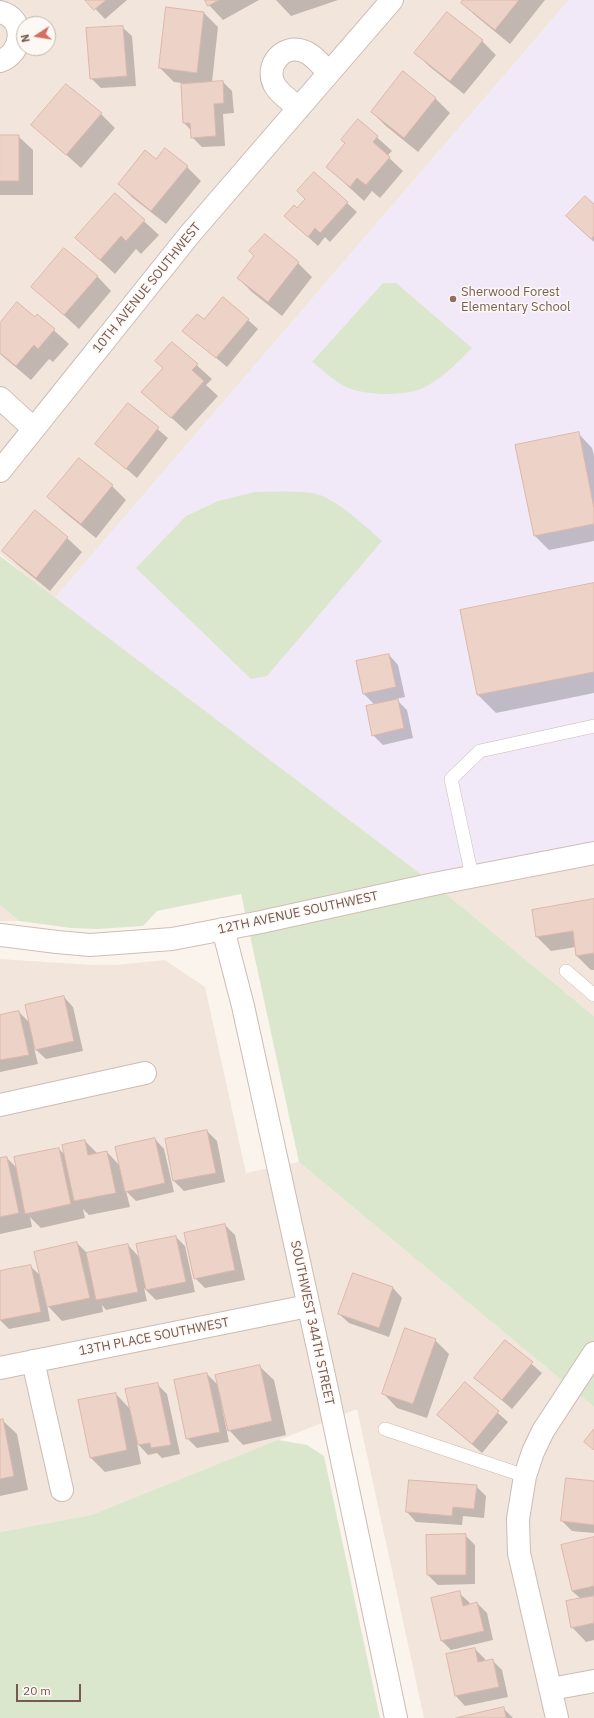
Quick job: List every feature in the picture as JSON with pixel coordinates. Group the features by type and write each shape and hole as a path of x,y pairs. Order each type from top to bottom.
{"street":[{"name":"10TH AVENUE SOUTHWEST","path":"0,471 190,234 392,0"},
{"path":"0,12 11,18 19,33 15,50 9,57 0,61"},
{"path":"299,108 279,92 274,85 272,69 278,58 288,51 296,49 304,51 312,55 329,73"},
{"path":"0,398 34,429"},
{"name":"12TH AVENUE SOUTHWEST","path":"0,934 90,945 172,939 472,876 594,853"},
{"name":"SOUTHWEST 344TH STREET","path":"223,929 243,1006 396,1718"},
{"path":"0,1105 145,1073"},
{"name":"13TH PLACE SOUTHWEST","path":"0,1368 308,1306"},
{"path":"556,1718 551,1689 519,1553 518,1519 525,1476 533,1452 543,1431 594,1353"},
{"path":"33,1361 62,1490"},
{"path":"551,1689 594,1681"}],"lane":[{"path":"472,876 451,779 480,751 594,726"},
{"path":"566,972 594,995"},
{"path":"385,1429 525,1476"}],"shaded area":[{"path":"0,0 569,0 54,599 0,554"},
{"name":"Sherwood Forest Elementary School","path":"569,0 594,0 594,853 434,884 54,599"},
{"path":"594,853 594,1016 434,884"},
{"path":"0,905 19,921 0,921"},
{"path":"0,959 93,965 116,965 165,960 205,987 246,1173 299,1162 594,1407 594,1718 424,1718 357,1409 91,1515 0,1532"}],"green space":[{"path":"383,283 396,283 472,348 444,374 432,383 417,390 397,394 362,392 344,386 312,362"},
{"path":"255,492 298,492 320,495 336,503 382,541 267,676 251,679 136,568 186,516 218,501"},
{"path":"0,556 434,884 594,1016 594,1407 299,1162 241,894 157,911 143,926 97,929 71,928 19,921 0,905"},
{"path":"278,1440 307,1445 324,1456 380,1718 0,1718 0,1532 91,1515"}],"building":[{"path":"85,0 106,0 94,10"},
{"path":"205,0 219,0 208,6"},
{"path":"463,0 519,0 495,30 461,3"},
{"path":"166,7 204,12 197,73 159,68"},
{"path":"447,12 483,40 450,81 414,53"},
{"path":"123,26 127,76 90,79 86,28"},
{"path":"403,71 436,98 404,138 371,112"},
{"path":"223,81 224,103 214,104 216,136 191,138 190,123 183,123 181,84"},
{"path":"66,84 102,113 66,155 31,125"},
{"path":"358,119 378,136 373,142 390,157 366,185 357,178 350,187 326,167 345,143 341,140"},
{"path":"0,135 19,135 19,181 0,181"},
{"path":"165,148 188,166 151,211 118,184 145,150 156,159"},
{"path":"314,172 348,202 320,233 315,228 308,237 284,216 294,205 297,208 305,199 297,191"},
{"path":"115,193 145,220 126,241 121,236 100,260 75,238"},
{"path":"585,196 594,204 594,236 591,239 566,216"},
{"path":"265,234 299,262 268,302 237,278 254,256 249,251"},
{"path":"64,248 98,276 64,315 31,287"},
{"path":"223,297 249,319 216,358 182,331 197,314 204,319"},
{"path":"17,302 35,317 37,314 55,329 38,349 34,345 16,366 0,353 0,323"},
{"path":"172,342 198,364 192,370 204,381 171,418 141,392 163,368 155,361"},
{"path":"128,403 159,427 126,469 95,444"},
{"path":"579,432 594,508 594,524 534,536 515,445"},
{"path":"79,458 113,485 81,524 47,497"},
{"path":"35,510 68,537 36,578 2,551"},
{"path":"594,583 594,672 477,695 460,610"},
{"path":"389,654 396,687 363,694 356,661"},
{"path":"398,699 404,728 372,736 366,706"},
{"path":"594,899 594,953 576,956 573,931 536,937 532,910"},
{"path":"64,996 74,1041 35,1050 25,1005"},
{"path":"19,1011 29,1055 0,1060 0,1015"},
{"path":"207,1130 216,1173 173,1181 165,1139"},
{"path":"155,1138 165,1183 125,1192 115,1147"},
{"path":"85,1140 88,1155 107,1151 116,1193 74,1201 62,1145"},
{"path":"59,1148 71,1204 25,1214 14,1157"},
{"path":"7,1157 19,1213 0,1217 0,1158"},
{"path":"225,1224 235,1270 194,1279 184,1233"},
{"path":"176,1236 186,1282 146,1290 136,1244"},
{"path":"77,1242 90,1298 47,1307 34,1252"},
{"path":"128,1244 138,1292 96,1300 86,1253"},
{"path":"31,1265 41,1312 0,1320 0,1271"},
{"path":"353,1273 393,1287 379,1328 338,1314"},
{"path":"405,1328 436,1339 413,1404 382,1394"},
{"path":"505,1340 533,1362 502,1400 474,1378"},
{"path":"260,1365 272,1421 228,1431 215,1375"},
{"path":"207,1373 220,1432 186,1439 174,1380"},
{"path":"465,1382 499,1411 472,1444 437,1415"},
{"path":"158,1383 171,1445 151,1448 150,1443 138,1445 125,1389"},
{"path":"116,1393 127,1450 90,1458 78,1400"},
{"path":"3,1419 14,1476 0,1479 0,1420"},
{"path":"594,1429 594,1450 584,1442"},
{"path":"566,1478 594,1481 594,1525 561,1521"},
{"path":"409,1480 477,1485 474,1509 453,1507 452,1516 406,1512"},
{"path":"466,1534 466,1575 427,1575 426,1535"},
{"path":"594,1537 594,1586 572,1591 561,1545"},
{"path":"460,1591 463,1606 477,1602 484,1631 441,1641 431,1598"},
{"path":"594,1596 594,1623 571,1628 566,1601"},
{"path":"475,1648 478,1662 493,1659 499,1687 455,1696 446,1654"},
{"path":"504,1707 506,1718 456,1718"}],"place":[{"name":"Sherwood Forest Elementary School","path":"453,299"}]}
